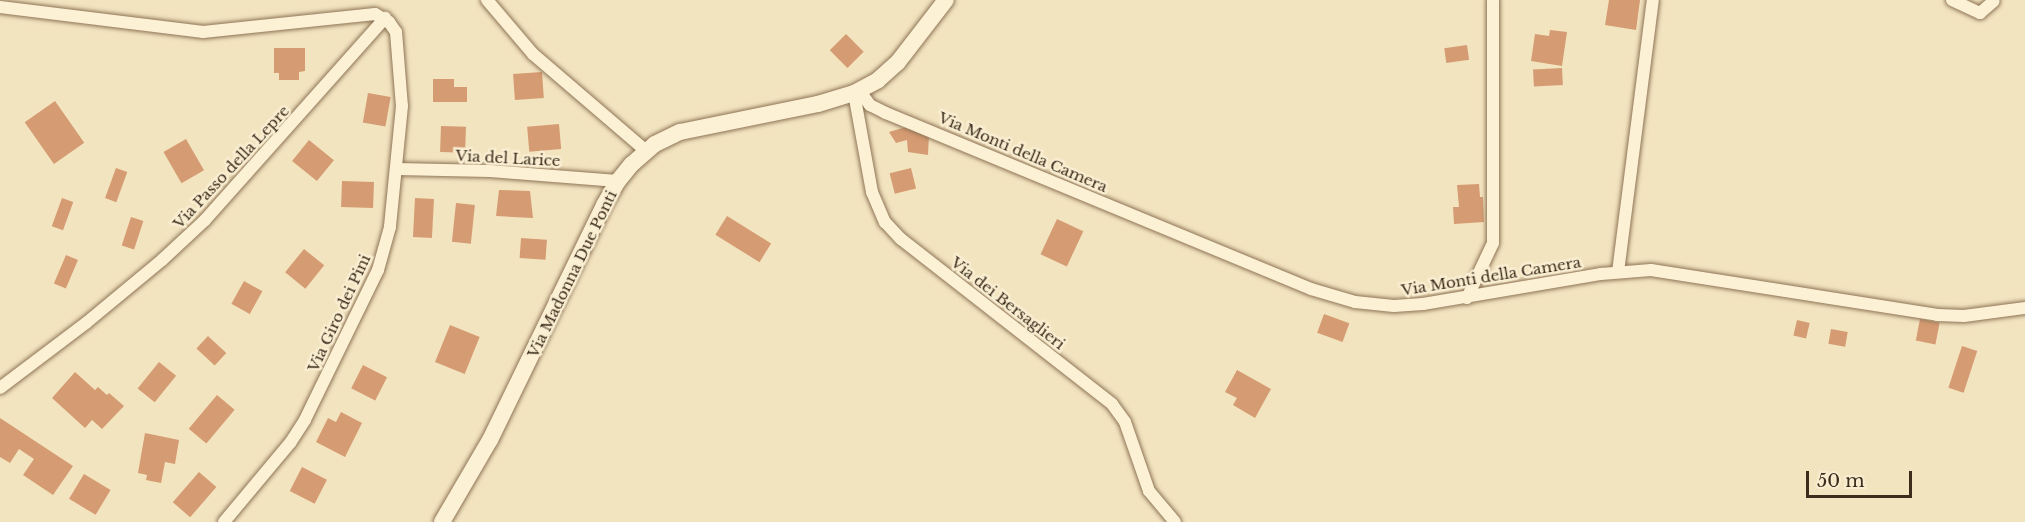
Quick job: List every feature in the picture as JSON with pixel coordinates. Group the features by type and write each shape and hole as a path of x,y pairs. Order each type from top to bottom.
{"main road":[{"name":"Via Madonna Due Ponti","path":"442,522 495,430 583,247 618,181 646,151 680,132 818,104 857,92 878,80 898,62 946,0"}],"street":[{"path":"487,0 533,54 646,151"},
{"path":"1467,298 1493,243 1493,0"},
{"path":"1618,272 1653,0"},
{"path":"1952,0 1980,13 1994,1"},
{"path":"0,7 29,5 203,32 370,14 385,18"},
{"name":"Via Giro dei Pini","path":"224,522 290,443 301,426 368,292 388,236 397,169 402,87 396,32 385,18"},
{"name":"Via Passo della Lepre","path":"0,388 102,310 204,220 385,18"},
{"name":"Via Monti della Camera","path":"857,92 870,105 886,113 1319,291 1355,302 1394,306 1467,298 1618,272 1673,272 1937,315 1965,316 2025,308"},
{"name":"Via dei Bersaglieri","path":"857,92 872,192 885,222 901,239 1108,400 1125,422 1149,491 1175,522"},
{"name":"Via del Larice","path":"397,169 490,171 618,181"}],"building":[{"path":"1609,0 1640,0 1636,30 1605,25"},
{"path":"1550,30 1567,32 1562,66 1531,61 1535,34 1549,36"},
{"path":"846,34 864,52 847,68 830,50"},
{"path":"1467,45 1469,60 1446,63 1444,48"},
{"path":"274,48 305,48 305,71 299,72 299,80 279,80 279,73 274,73"},
{"path":"1562,68 1563,85 1534,86 1533,70"},
{"path":"542,72 544,98 515,100 513,74"},
{"path":"433,79 454,79 454,87 467,87 467,102 433,102"},
{"path":"368,93 391,97 385,127 363,123"},
{"path":"55,101 84,143 54,164 25,122"},
{"path":"559,124 561,149 529,152 527,127"},
{"path":"441,126 466,127 465,153 440,152"},
{"path":"906,127 929,135 928,155 908,152 907,140 896,143 889,132"},
{"path":"186,139 204,170 181,183 163,152"},
{"path":"309,140 334,160 317,181 292,161"},
{"path":"116,168 127,172 116,202 105,198"},
{"path":"911,168 916,188 895,194 890,173"},
{"path":"342,181 374,182 373,208 341,207"},
{"path":"1479,184 1480,197 1483,197 1484,222 1454,224 1453,207 1459,207 1457,185"},
{"path":"499,190 530,191 533,218 496,216"},
{"path":"62,198 73,202 63,230 52,226"},
{"path":"415,198 434,199 432,238 413,237"},
{"path":"456,203 475,205 471,244 452,242"},
{"path":"727,216 771,244 759,262 715,235"},
{"path":"131,217 143,221 134,250 122,246"},
{"path":"1057,219 1083,231 1067,267 1041,254"},
{"path":"521,238 547,240 546,260 520,258"},
{"path":"304,249 324,265 305,289 285,272"},
{"path":"66,255 78,260 66,289 54,284"},
{"path":"244,281 262,291 250,314 231,304"},
{"path":"1324,314 1349,323 1343,342 1317,333"},
{"path":"1920,319 1940,323 1935,344 1916,341"},
{"path":"1797,320 1810,323 1806,339 1793,336"},
{"path":"450,325 480,337 465,374 435,362"},
{"path":"1831,329 1848,332 1845,347 1828,344"},
{"path":"208,336 226,353 215,365 196,348"},
{"path":"1962,346 1977,351 1964,393 1948,388"},
{"path":"159,362 176,376 155,402 138,388"},
{"path":"363,365 387,377 375,400 351,388"},
{"path":"1237,370 1271,389 1255,418 1233,405 1237,398 1225,392"},
{"path":"75,372 95,390 98,387 107,395 109,393 124,406 102,429 92,420 85,428 52,398"},
{"path":"217,395 235,410 206,443 189,429"},
{"path":"341,412 362,423 345,457 316,442 328,418 336,422"},
{"path":"0,418 73,466 53,495 23,475 34,459 19,449 10,463 0,457"},
{"path":"145,433 179,440 175,464 165,462 161,483 146,480 147,475 138,473"},
{"path":"302,467 327,480 315,504 290,491"},
{"path":"199,472 216,487 190,517 173,502"},
{"path":"84,474 111,490 96,515 69,499"}]}
